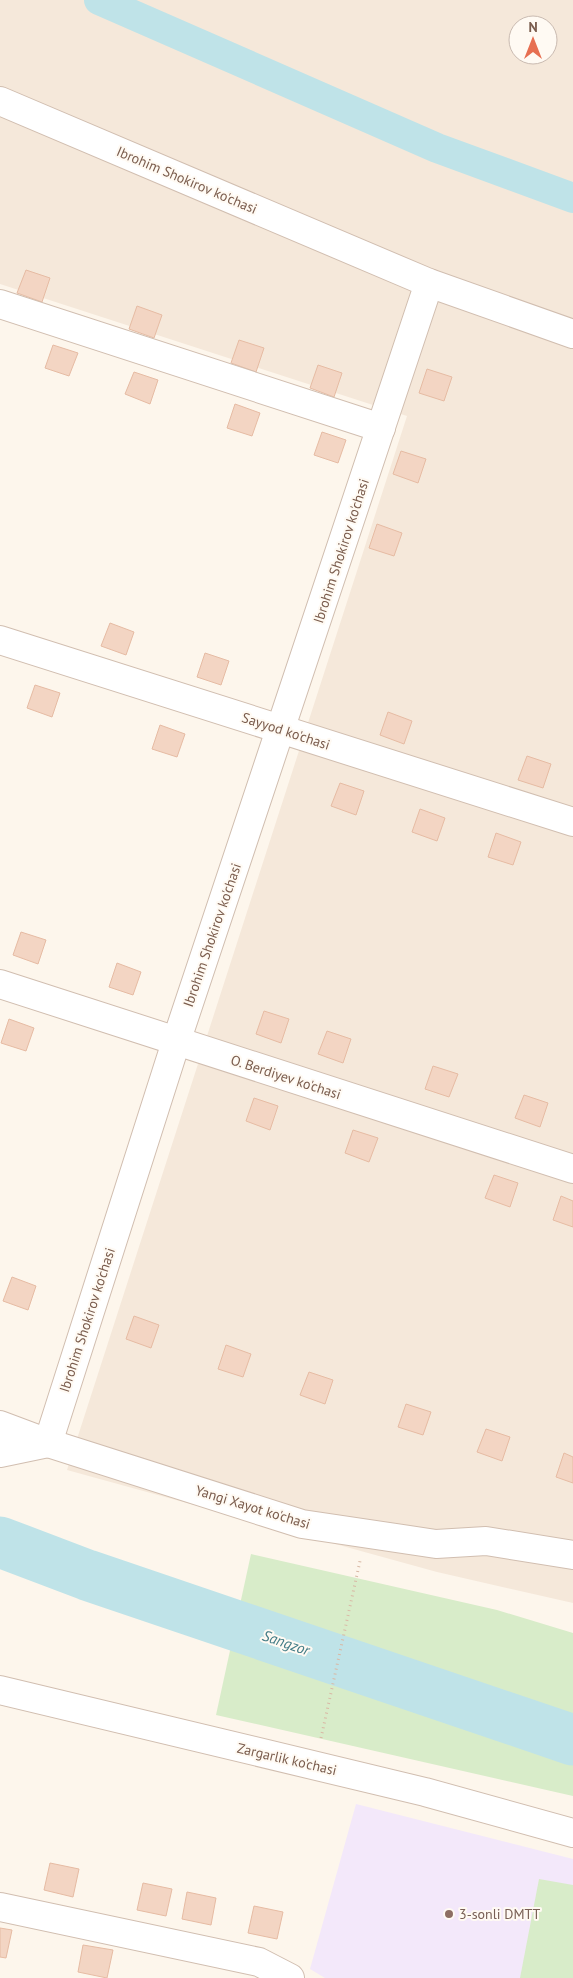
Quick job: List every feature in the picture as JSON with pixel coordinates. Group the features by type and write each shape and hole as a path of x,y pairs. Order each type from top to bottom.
{"street":[{"name":"Ibrohim Shokirov ko'chasi","path":"0,101 429,283 573,334"},
{"name":"Ibrohim Shokirov ko'chasi","path":"48,1443 176,1042 429,283"},
{"path":"0,304 381,428"},
{"name":"Sayyod ko'chasi","path":"0,640 573,822"},
{"name":"O. Berdiyev ko'chasi","path":"0,984 573,1169"},
{"name":"Yangi Xayot ko'chasi","path":"0,1425 48,1443 302,1524 436,1544 486,1541 573,1555"},
{"path":"0,1453 48,1443"},
{"name":"Zargarlik ko'chasi","path":"0,1690 425,1792 573,1833"},
{"path":"0,1908 260,1962 290,1978"}],"path":[{"path":"315,1766 366,1534"}],"shaded area":[{"path":"0,0 573,0 573,1603 437,1572 67,1470 407,416 0,284"},
{"name":"3-sonli DMTT","path":"356,1804 573,1859 573,1978 325,1978 310,1969"}],"green space":[{"path":"251,1554 497,1610 573,1633 573,1796 216,1715"},
{"path":"539,1879 573,1885 573,1978 520,1978"}],"building":[{"path":"26,270 50,278 42,302 17,293"},
{"path":"137,306 162,315 154,338 129,329"},
{"path":"239,340 264,348 256,372 231,363"},
{"path":"53,345 78,353 69,376 45,368"},
{"path":"318,365 342,373 334,397 310,388"},
{"path":"427,369 452,377 444,401 419,393"},
{"path":"134,372 158,380 150,404 125,394"},
{"path":"235,404 260,413 252,436 227,428"},
{"path":"322,432 346,440 338,463 314,455"},
{"path":"401,451 426,459 418,483 393,474"},
{"path":"377,524 402,533 394,556 369,548"},
{"path":"110,623 134,632 126,655 101,646"},
{"path":"205,653 229,661 221,685 197,677"},
{"path":"35,685 60,693 52,717 27,708"},
{"path":"388,712 412,721 404,744 380,735"},
{"path":"160,725 185,734 177,757 152,749"},
{"path":"527,756 551,764 543,788 518,780"},
{"path":"340,783 364,791 356,815 331,806"},
{"path":"420,809 445,818 437,841 412,832"},
{"path":"496,833 521,842 513,865 488,857"},
{"path":"21,932 46,940 38,964 13,955"},
{"path":"117,963 141,972 133,995 109,987"},
{"path":"264,1011 289,1019 281,1043 256,1034"},
{"path":"9,1019 34,1028 26,1051 1,1043"},
{"path":"327,1031 351,1039 343,1063 318,1054"},
{"path":"433,1066 458,1074 449,1097 425,1089"},
{"path":"524,1095 548,1103 540,1127 515,1118"},
{"path":"254,1098 278,1106 270,1130 246,1121"},
{"path":"353,1130 378,1138 369,1162 345,1153"},
{"path":"494,1175 518,1183 510,1207 485,1198"},
{"path":"561,1196 573,1201 573,1227 553,1220"},
{"path":"12,1277 36,1286 28,1310 3,1301"},
{"path":"134,1316 159,1325 151,1348 126,1339"},
{"path":"226,1345 251,1354 243,1377 218,1369"},
{"path":"309,1372 333,1380 325,1404 300,1395"},
{"path":"406,1404 431,1412 423,1435 398,1427"},
{"path":"486,1429 510,1437 502,1461 477,1452"},
{"path":"564,1453 573,1457 573,1483 556,1477"},
{"path":"50,1863 79,1869 73,1897 44,1890"},
{"path":"143,1883 172,1889 166,1916 137,1910"},
{"path":"187,1892 216,1898 211,1925 182,1919"},
{"path":"254,1906 283,1912 277,1939 248,1933"},
{"path":"0,1928 12,1930 6,1958 0,1957"},
{"path":"83,1945 113,1950 107,1978 78,1972"}],"waterway":[{"path":"99,0 437,148 573,198"},
{"name":"Sangzor","path":"0,1542 87,1575 573,1740"}],"place":[{"name":"3-sonli DMTT","path":"449,1914"}]}
